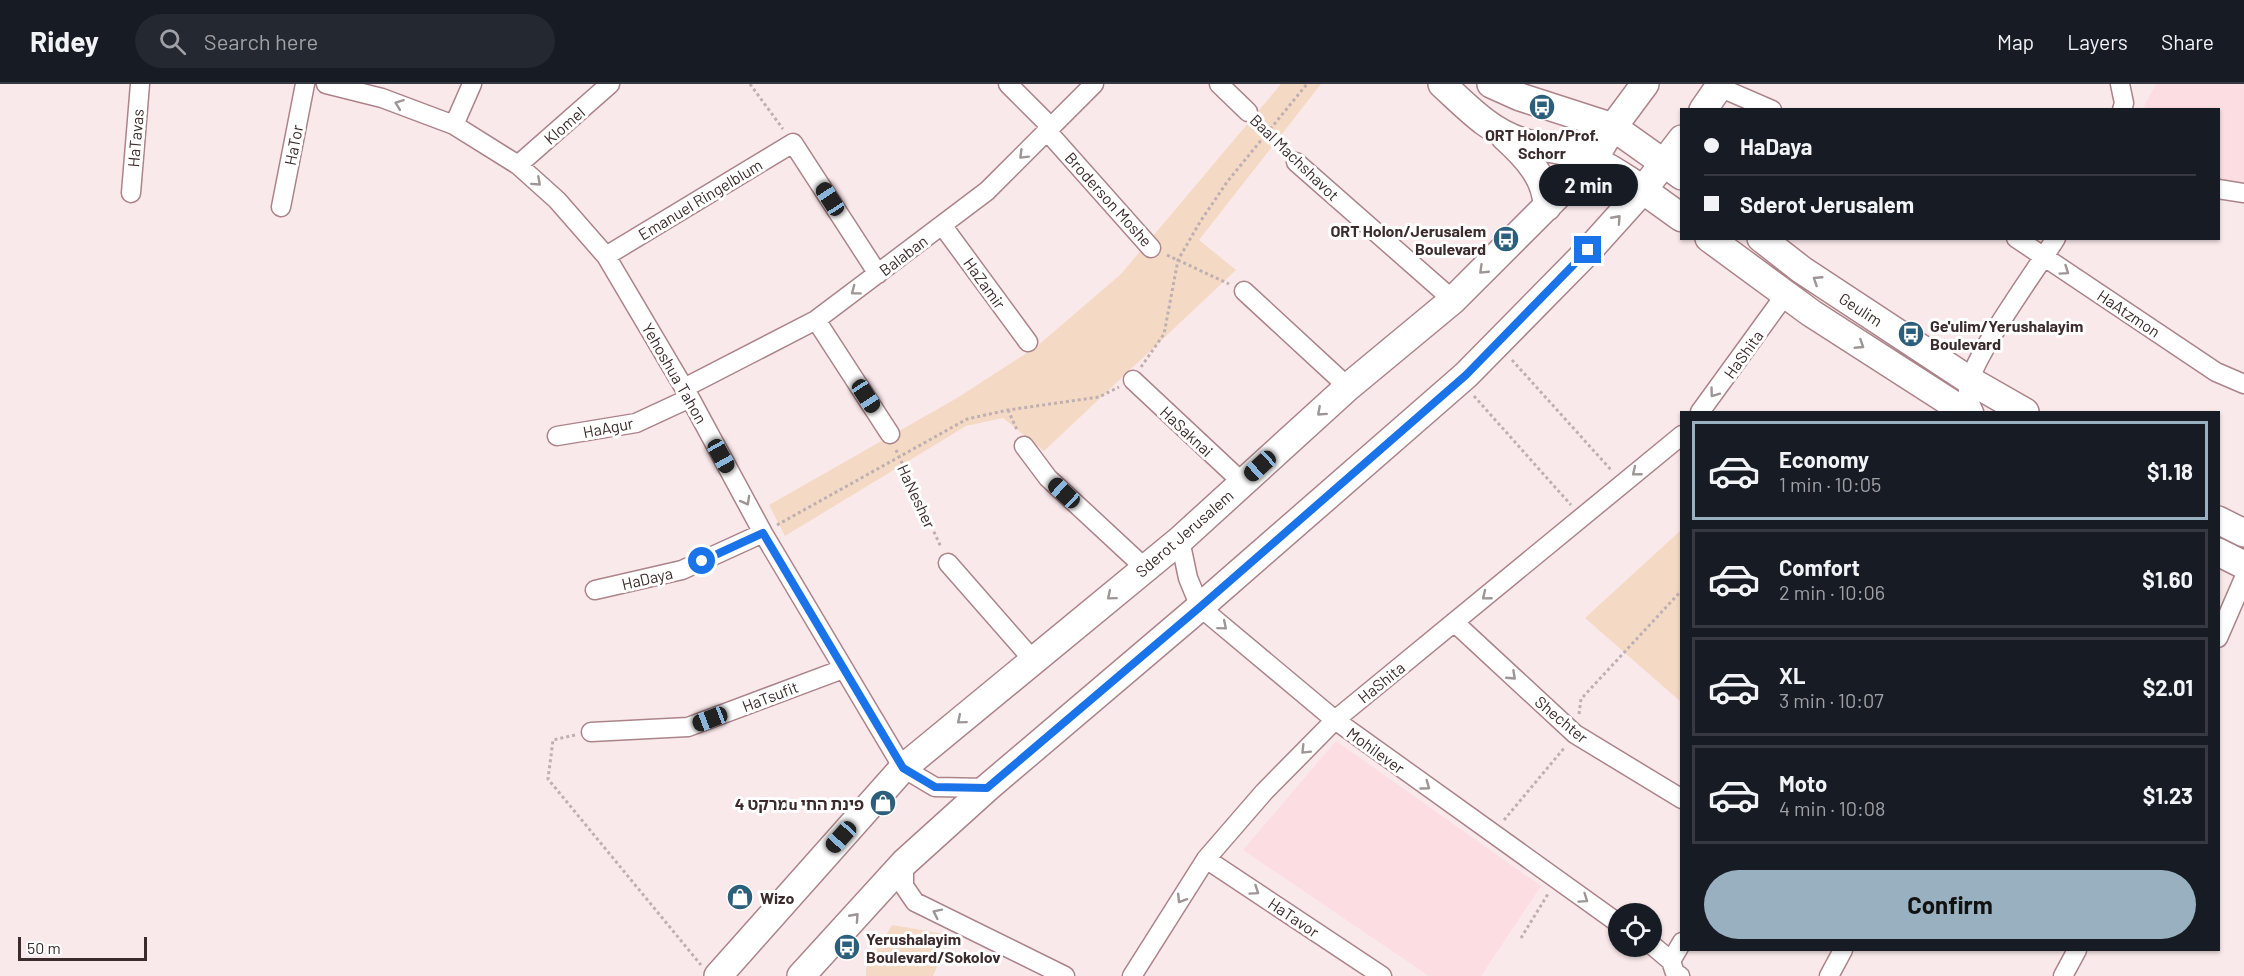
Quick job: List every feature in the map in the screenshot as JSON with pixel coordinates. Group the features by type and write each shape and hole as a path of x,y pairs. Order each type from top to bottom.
{"main road":[{"path":"1442,84 1520,151 1536,170 1547,197 1547,207"},
{"path":"1491,84 1520,97 1613,127 1673,169"},
{"name":"Sderot Jerusalem","path":"710,972 903,768 1180,540 1348,387 1453,300 1593,159 1645,84"},
{"path":"1704,108 1720,86"},
{"path":"1499,132 1521,141 1593,159 1680,217"},
{"path":"801,976 904,864 987,788 1200,607 1466,375 1643,190 1673,169 1680,146"},
{"name":"Geulim","path":"1712,240 1785,295 1960,411"},
{"name":"Geulim","path":"1764,240 1802,270 1970,380 2023,411"},
{"path":"2220,521 2244,533"},
{"path":"2220,553 2244,565"}],"street":[{"name":"HaTavas","path":"131,193 140,84"},
{"name":"HaTor","path":"281,207 305,84"},
{"name":"Yehoshua Tahon","path":"326,84 382,98 454,125 518,165 557,200 606,256 687,393 763,533 903,768 935,787 987,788"},
{"path":"454,125 472,84"},
{"name":"Klomel","path":"518,165 610,84"},
{"name":"Broderson Moshe","path":"1008,84 1152,248"},
{"name":"Balaban","path":"687,393 816,320 878,274 987,191 1094,84"},
{"name":"Baal Machshavot","path":"1219,84 1248,112"},
{"path":"2120,84 2124,103 2123,108"},
{"path":"1720,86 1768,108"},
{"path":"793,143 878,274"},
{"name":"Emanuel Ringelblum","path":"606,256 793,143"},
{"name":"Baal Machshavot","path":"1296,162 1453,300"},
{"path":"2220,189 2244,193"},
{"name":"HaZamir","path":"942,225 1028,342"},
{"name":"HaAtzmon","path":"2019,240 2216,372 2244,384"},
{"path":"1960,411 1970,380 1986,347 2054,240"},
{"path":"1244,291 1348,387"},
{"name":"HaShita","path":"1701,411 1785,295"},
{"path":"816,320 890,434"},
{"path":"1940,359 1960,411"},
{"name":"HaSaknai","path":"1132,380 1242,482"},
{"name":"HaAgur","path":"557,436 636,423 687,393"},
{"name":"HaShita","path":"1132,976 1206,859 1264,792 1335,720 1680,437"},
{"path":"1024,446 1048,478 1145,568"},
{"name":"HaDaya","path":"595,590 681,570 763,533"},
{"name":"Mohilever","path":"1180,540 1188,578 1200,607 1335,720 1608,916"},
{"path":"948,563 1033,660"},
{"path":"2220,633 2244,578"},
{"name":"Shechter","path":"1454,622 1575,734 1680,799"},
{"name":"HaTsufit","path":"591,732 688,727 843,669"},
{"name":"HaTavor","path":"1206,859 1382,976"},
{"path":"904,864 904,886 915,902 1065,976"},
{"path":"1675,971 1680,950"},
{"path":"1829,976 1842,951"},
{"path":"2063,976 2076,951"},
{"path":"1662,956 1675,971"}],"path":[{"path":"750,84 793,143"},
{"path":"763,533 967,419 1008,410 1099,397 1132,380 1164,334 1178,260 1200,222 1227,182 1307,84"},
{"name":"Baal Machshavot","path":"1248,112 1296,162"},
{"name":"Broderson Moshe","path":"1152,248 1244,291"},
{"path":"1521,369 1623,483"},
{"path":"1471,393 1582,518"},
{"path":"1008,410 1024,446"},
{"name":"HaNesher","path":"890,434 948,563"},
{"path":"1492,834 1575,734 1581,699 1680,592"},
{"path":"591,732 553,740 548,779 710,972"},
{"path":"1521,938 1557,879"}],"shaded area":[{"path":"1281,84 1321,84 1199,240 1236,270 1044,451 1003,418 966,426 785,536 769,505 957,398 1036,347 1121,274"},
{"path":"2156,84 2244,84 2244,183 2220,181 2220,108 2143,108"},
{"path":"1680,531 1680,701 1585,618"},
{"path":"1336,741 1541,886 1481,976 1429,976 1243,850"},
{"path":"892,925 951,935 933,976 866,976 866,968"}],"place":[{"name":"ORT Holon/Prof. Schorr","path":"1542,107"},
{"name":"ORT Holon/Jerusalem Boulevard","path":"1506,239"},
{"name":"Ge'ulim/Yerushalayim Boulevard","path":"1911,334"},
{"name":"מרקט 4u פינת החי","path":"883,803"},
{"name":"Wizo","path":"740,897"},
{"name":"Yerushalayim Boulevard/Sokolov","path":"847,947"}],"route":[{"path":"702,561 763,533 903,768 935,787 987,788 1200,607 1466,375 1588,250"}]}
